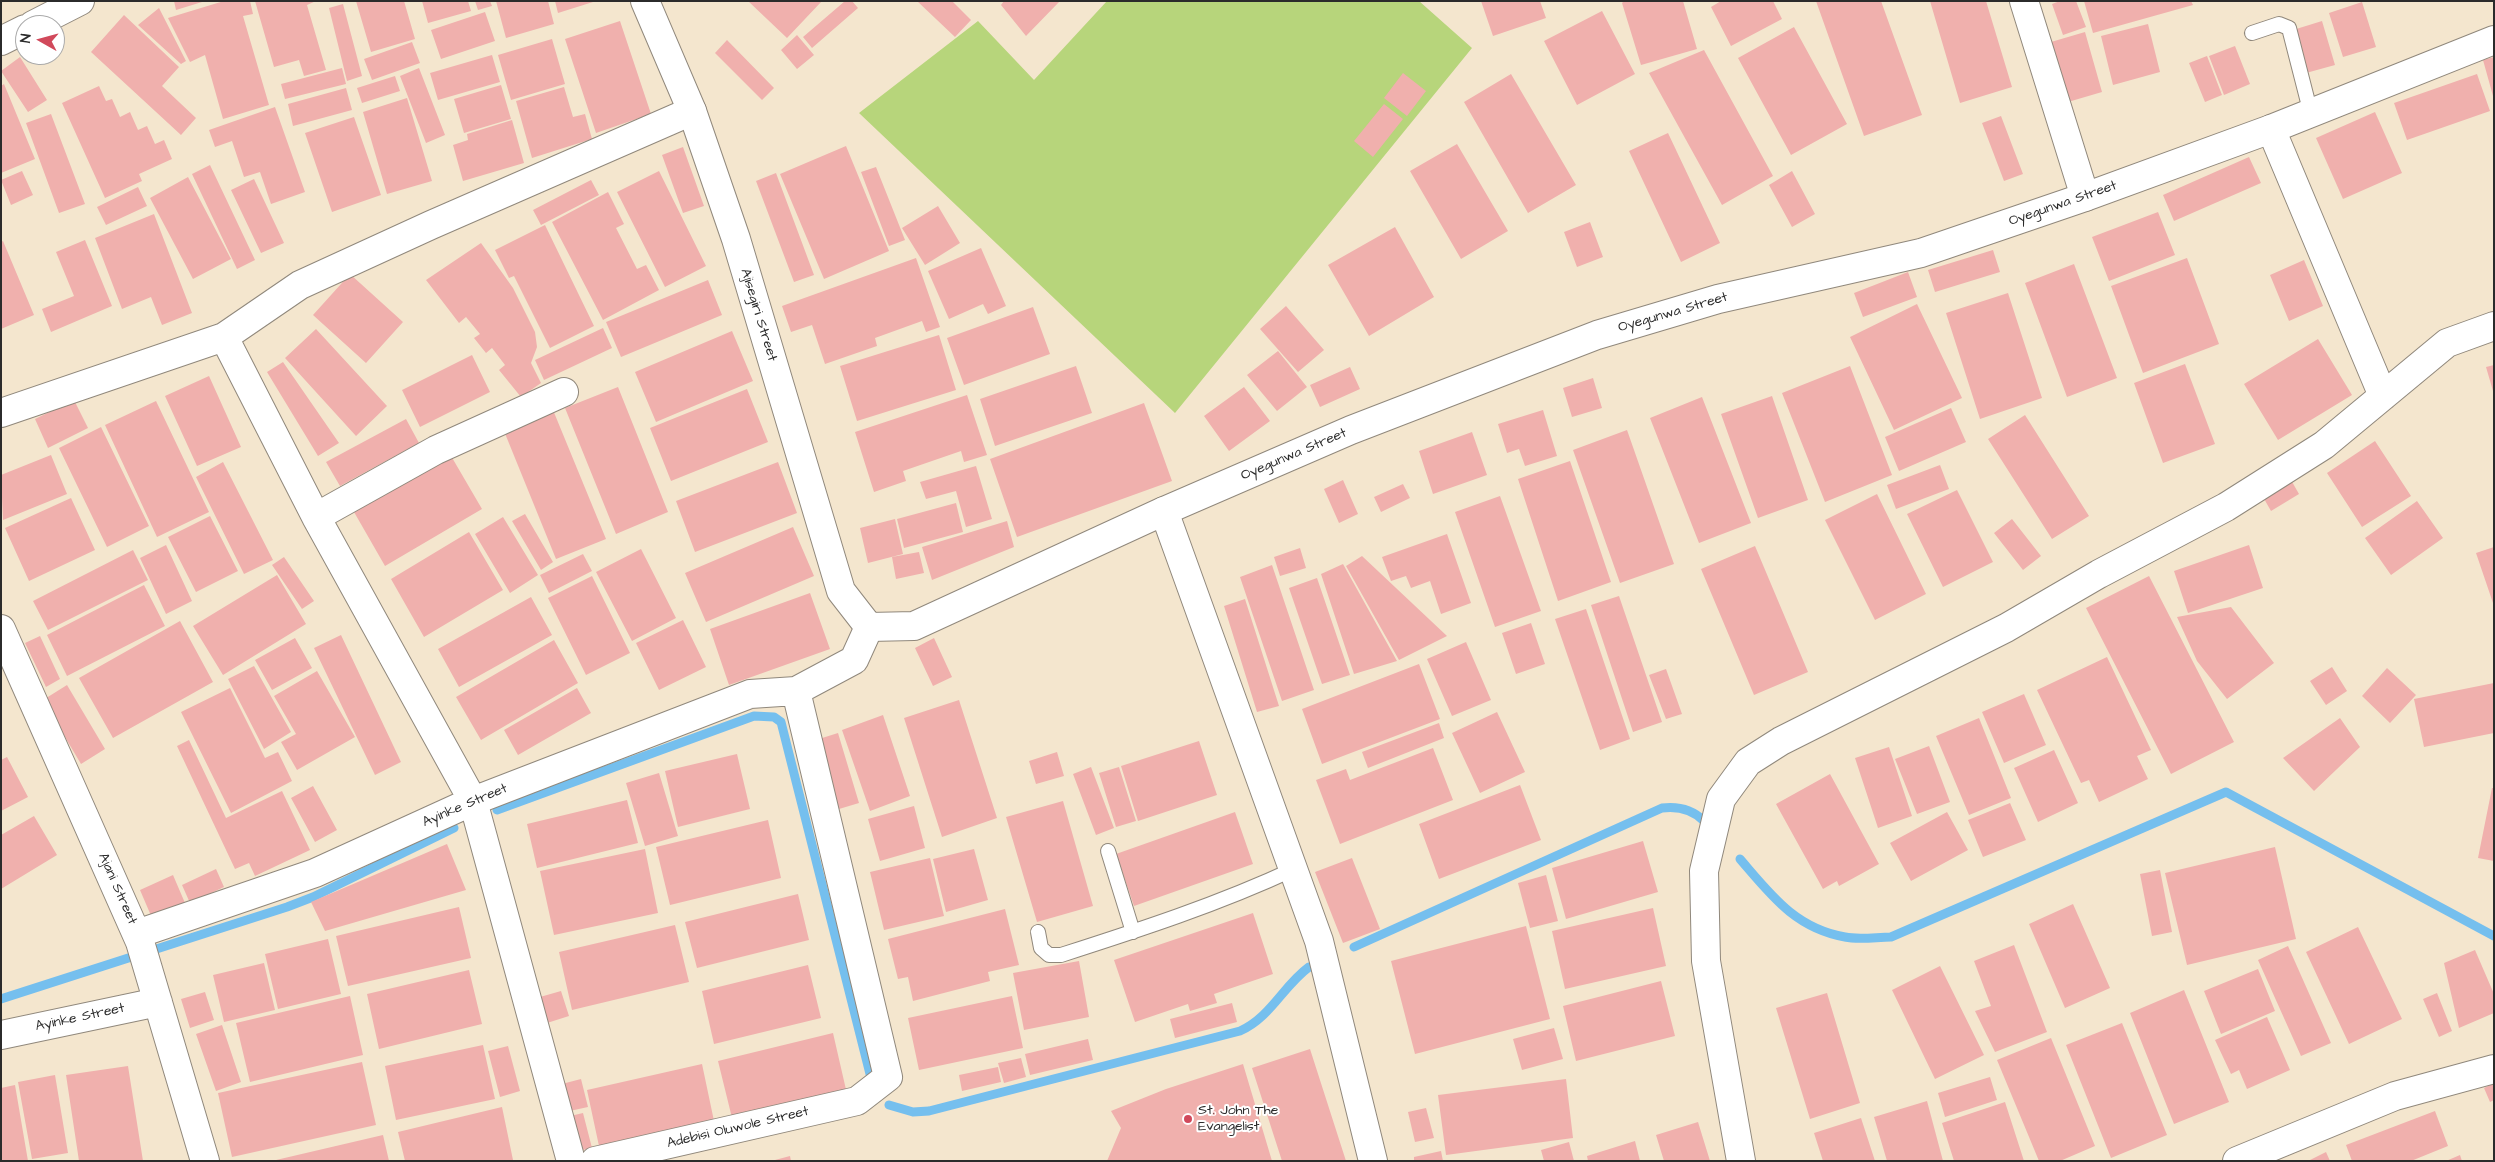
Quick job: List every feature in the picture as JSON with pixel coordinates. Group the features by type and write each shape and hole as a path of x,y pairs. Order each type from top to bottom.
{"street":[{"path":"53,15 80,1"},
{"name":"Ajisegiri Street","path":"646,1 692,111 736,239 842,591 869,627"},
{"path":"2024,1 2085,197"},
{"path":"1,41 15,34"},
{"name":"Oyegunwa Street","path":"869,627 914,626 1164,511 1351,430 1597,335 1718,300 1921,253 2085,197 2311,114 2494,40"},
{"path":"1,413 224,337 300,285 431,225 692,111"},
{"path":"2270,129 2384,396"},
{"path":"1741,1161 1706,961 1704,871 1721,799 1748,762 1780,741 2006,628 2099,574 2226,507 2324,445 2447,343 2494,326"},
{"path":"224,337 316,517 473,801 571,1161"},
{"path":"316,517 436,450 564,392"},
{"path":"1164,511 1319,941 1373,1161"},
{"path":"796,691 854,660 869,627"},
{"name":"Ajani Street","path":"1,628 141,947 205,1161"},
{"name":"Ayinke Street","path":"141,947 473,801 750,694 796,691"},
{"name":"Adebisi Oluwole Street","path":"595,1161 857,1102 888,1077 796,691"},
{"name":"Ayinke Street","path":"1,1035 158,1002"},
{"path":"2237,1161 2395,1096 2494,1069"}],"lane":[{"path":"2252,33 2279,24 2289,28 2311,114"},
{"path":"1108,851 1133,932"},
{"path":"1038,932 1041,948 1049,955 1060,955 1133,932 1268,881 1294,869"}],"green space":[{"path":"1107,1 1419,1 1472,48 1175,413 859,113 978,21 1034,80"}],"building":[{"path":"174,1 202,1 202,2 176,10"},
{"path":"224,1 250,1 253,14 243,16 269,105 223,119 205,55 190,62 168,18"},
{"path":"255,1 316,1 307,5 326,70 304,76 299,60 274,67"},
{"path":"356,1 404,1 415,39 371,52"},
{"path":"422,1 468,1 471,11 428,23"},
{"path":"475,1 490,1 492,6 478,10"},
{"path":"496,1 548,1 554,24 506,38"},
{"path":"555,1 593,1 593,2 558,13"},
{"path":"748,1 822,1 787,38"},
{"path":"845,1 852,1 858,8 812,48 803,37"},
{"path":"917,1 952,1 971,20 955,37"},
{"path":"1004,1 1060,1 1026,36 1001,5"},
{"path":"1481,1 1540,1 1546,18 1493,36"},
{"path":"1624,1 1683,1 1697,49 1641,65 1622,3"},
{"path":"1721,1 1773,1 1782,19 1731,46 1711,7"},
{"path":"1816,1 1881,1 1922,115 1864,136"},
{"path":"1930,1 1986,1 2012,87 1960,103"},
{"path":"2060,1 2076,1 2086,27 2063,35 2052,4"},
{"path":"2084,1 2191,1 2193,5 2093,33"},
{"path":"2362,2 2376,47 2343,57 2329,13"},
{"path":"343,4 362,76 347,81 329,8"},
{"path":"159,8 186,61 181,64 138,25"},
{"path":"1602,11 1635,74 1577,105 1544,41"},
{"path":"485,12 495,41 441,59 431,30"},
{"path":"124,15 179,67 162,86 196,118 181,135 91,52"},
{"path":"620,21 651,114 596,133 565,39"},
{"path":"2322,21 2335,65 2306,73 2293,30"},
{"path":"2148,24 2160,72 2113,85 2101,36"},
{"path":"1794,27 1847,124 1791,155 1738,58"},
{"path":"2085,32 2102,92 2068,102 2051,42"},
{"path":"797,35 814,55 797,69 781,50"},
{"path":"552,39 565,84 511,100 498,55"},
{"path":"727,40 774,88 762,100 715,53"},
{"path":"412,42 420,63 372,80 364,59"},
{"path":"2235,46 2250,84 2224,95 2209,56"},
{"path":"1704,50 1773,176 1722,205 1649,73"},
{"path":"492,55 500,82 438,100 430,73"},
{"path":"2207,56 2222,95 2205,102 2189,63"},
{"path":"2494,57 2494,96 2493,96 2483,60"},
{"path":"15,61 15,65 25,65 47,100 28,112 1,71"},
{"path":"342,68 346,84 285,99 281,84"},
{"path":"419,68 445,135 426,143 400,76"},
{"path":"1403,73 1426,91 1407,116 1384,98"},
{"path":"1511,74 1576,185 1528,213 1464,102"},
{"path":"2477,74 2490,111 2407,140 2394,103"},
{"path":"395,76 400,91 362,103 357,88"},
{"path":"4,84 35,159 1,173 1,86"},
{"path":"501,85 511,119 464,133 454,99"},
{"path":"99,86 106,101 112,99 120,117 130,112 138,130 147,126 155,144 164,140 172,159 139,174 142,181 105,198 62,103"},
{"path":"564,87 573,117 585,114 592,139 532,158 516,101"},
{"path":"346,88 352,110 293,126 288,104"},
{"path":"407,98 432,181 387,194 363,112"},
{"path":"1384,104 1403,119 1373,157 1354,141"},
{"path":"275,107 305,192 271,204 260,172 244,177 232,141 215,147 209,130"},
{"path":"2375,112 2402,173 2343,199 2316,138"},
{"path":"51,114 85,204 59,213 26,123"},
{"path":"2001,116 2023,174 2004,181 1982,123"},
{"path":"354,117 381,195 332,212 305,133"},
{"path":"512,120 524,163 463,181 453,145 468,140 467,134"},
{"path":"1668,133 1720,243 1681,262 1629,151"},
{"path":"1457,144 1508,231 1461,259 1410,171"},
{"path":"846,146 889,251 824,279 780,174"},
{"path":"683,147 704,206 683,213 662,155"},
{"path":"2249,157 2261,183 2174,221 2163,195"},
{"path":"210,165 255,260 237,269 192,174"},
{"path":"876,167 905,240 889,246 861,172"},
{"path":"22,171 33,195 11,205 1,180"},
{"path":"659,171 706,266 665,287 617,192"},
{"path":"1792,171 1815,214 1792,227 1769,185"},
{"path":"776,173 814,275 794,282 756,181"},
{"path":"188,177 231,259 193,279 150,198"},
{"path":"254,179 284,243 261,253 231,190"},
{"path":"591,180 599,195 541,225 533,210"},
{"path":"138,187 147,206 106,225 97,207"},
{"path":"608,192 624,224 616,228 637,269 646,265 659,290 603,320 552,222"},
{"path":"938,206 960,243 925,265 902,228"},
{"path":"2158,212 2175,255 2109,281 2092,237"},
{"path":"154,214 192,313 162,325 151,297 122,309 95,238"},
{"path":"1590,222 1603,257 1577,267 1564,232"},
{"path":"545,225 594,326 550,348 514,276 509,278 495,250"},
{"path":"1395,227 1434,297 1369,336 1328,265"},
{"path":"85,240 112,306 51,332 42,309 74,296 56,252"},
{"path":"3,241 34,315 1,329 1,242"},
{"path":"481,243 513,288 535,332 537,347 531,363 541,383 521,397 499,370 505,365 492,348 486,353 474,338 480,334 466,317 459,323 426,280"},
{"path":"981,248 1006,306 988,314 983,304 949,319 928,271"},
{"path":"1993,250 2000,272 1935,292 1928,270"},
{"path":"916,258 940,327 926,332 922,321 875,338 877,346 825,364 812,325 791,332 782,306"},
{"path":"2187,258 2219,344 2143,373 2111,286"},
{"path":"2304,260 2323,306 2289,321 2270,275"},
{"path":"2074,264 2117,378 2067,397 2025,283"},
{"path":"1908,272 1917,297 1863,317 1854,293"},
{"path":"350,274 403,322 366,363 313,315"},
{"path":"708,280 722,315 621,357 606,322"},
{"path":"2008,293 2042,398 1980,419 1946,313"},
{"path":"1917,304 1962,398 1894,430 1850,337"},
{"path":"1286,306 1324,350 1298,372 1260,329"},
{"path":"1033,307 1050,354 964,385 947,338"},
{"path":"603,328 612,348 544,380 535,360"},
{"path":"316,329 387,406 356,436 285,358"},
{"path":"732,331 753,381 656,422 635,372"},
{"path":"939,335 956,390 857,421 840,366"},
{"path":"2318,339 2352,395 2278,440 2244,384"},
{"path":"1278,351 1307,387 1277,411 1247,375"},
{"path":"472,355 490,392 420,427 402,390"},
{"path":"283,362 339,443 318,456 267,372"},
{"path":"2185,364 2215,444 2163,463 2134,383"},
{"path":"2494,365 2494,391 2493,391 2486,367"},
{"path":"1076,366 1092,413 995,446 980,399"},
{"path":"1850,366 1892,475 1825,502 1782,393"},
{"path":"1350,367 1360,389 1320,407 1310,385"},
{"path":"209,376 241,447 197,466 165,396"},
{"path":"1593,378 1602,408 1572,417 1563,388"},
{"path":"618,387 668,512 616,534 565,408"},
{"path":"1244,387 1270,421 1229,451 1204,416"},
{"path":"747,389 768,442 671,481 650,428"},
{"path":"967,395 987,455 964,462 961,451 903,471 906,481 874,492 855,432"},
{"path":"1772,396 1808,500 1758,518 1721,414"},
{"path":"1702,397 1751,523 1699,543 1650,418"},
{"path":"74,400 88,428 48,448 35,419"},
{"path":"156,401 209,512 157,537 105,425"},
{"path":"1144,403 1172,481 1017,537 990,459"},
{"path":"1951,408 1966,442 1899,471 1885,437"},
{"path":"553,410 606,539 556,559 504,431"},
{"path":"1543,410 1557,456 1525,466 1519,449 1507,453 1498,424"},
{"path":"2025,415 2089,516 2052,539 1988,439"},
{"path":"406,419 419,443 340,486 326,462"},
{"path":"101,427 149,526 107,547 59,448"},
{"path":"1627,430 1674,564 1620,583 1573,450"},
{"path":"1472,432 1487,475 1433,494 1419,451"},
{"path":"2375,441 2411,496 2362,527 2327,473"},
{"path":"447,449 482,509 385,566 350,505"},
{"path":"51,455 67,494 3,520 1,475"},
{"path":"1570,461 1611,582 1558,601 1518,479"},
{"path":"223,462 273,560 244,574 196,477"},
{"path":"778,462 797,513 695,552 676,501"},
{"path":"1940,465 1949,489 1896,509 1887,485"},
{"path":"976,466 992,519 966,527 956,491 926,499 920,482"},
{"path":"1343,480 1358,514 1339,523 1324,489"},
{"path":"2291,480 2299,494 2271,511 2263,497"},
{"path":"1403,484 1410,498 1381,512 1374,497"},
{"path":"1957,490 1993,562 1943,587 1907,514"},
{"path":"1877,494 1926,594 1875,620 1825,520"},
{"path":"1500,496 1541,611 1495,627 1455,512"},
{"path":"71,498 95,550 29,581 5,528"},
{"path":"2417,501 2443,538 2391,575 2365,538"},
{"path":"956,503 963,532 904,548 897,519"},
{"path":"525,514 553,562 541,570 512,521"},
{"path":"210,516 238,571 196,592 168,537"},
{"path":"503,517 538,575 510,593 475,534"},
{"path":"895,519 903,554 868,563 860,528"},
{"path":"2012,519 2041,556 2023,570 1994,533"},
{"path":"1007,521 1014,547 932,580 922,547"},
{"path":"793,527 814,576 706,622 685,573"},
{"path":"469,532 503,590 424,637 391,579"},
{"path":"1447,534 1471,603 1441,614 1430,581 1411,588 1406,576 1391,581 1382,557"},
{"path":"166,545 192,601 166,614 140,558"},
{"path":"2249,545 2263,588 2188,613 2174,571"},
{"path":"1755,546 1808,672 1754,695 1701,569"},
{"path":"2494,547 2494,603 2493,603 2476,553"},
{"path":"1300,548 1306,568 1280,576 1274,557"},
{"path":"641,549 676,618 632,641 596,572"},
{"path":"133,550 148,580 48,630 33,601"},
{"path":"919,552 924,573 896,579 892,557"},
{"path":"583,554 592,571 549,593 540,575"},
{"path":"1362,556 1447,636 1399,660 1346,566"},
{"path":"284,557 314,601 302,609 272,565"},
{"path":"1343,564 1397,661 1354,674 1321,574"},
{"path":"1272,565 1314,690 1282,701 1240,577"},
{"path":"277,575 306,624 223,675 193,626"},
{"path":"592,576 630,653 586,675 548,598"},
{"path":"2149,576 2234,742 2171,774 2086,608"},
{"path":"1317,578 1350,675 1322,684 1289,588"},
{"path":"144,585 165,626 67,676 47,635"},
{"path":"810,593 830,649 729,685 710,629"},
{"path":"1619,596 1662,722 1633,732 1591,605"},
{"path":"531,597 552,635 459,687 438,649"},
{"path":"1245,599 1279,706 1257,712 1224,606"},
{"path":"2231,607 2274,663 2227,699 2197,661 2177,617"},
{"path":"1586,609 1630,739 1600,750 1555,619"},
{"path":"683,620 706,667 659,690 636,643"},
{"path":"180,621 213,682 113,738 79,678"},
{"path":"1531,623 1545,664 1516,674 1502,633"},
{"path":"341,635 401,762 375,775 314,648"},
{"path":"40,636 60,679 46,687 25,643"},
{"path":"295,638 312,668 272,690 255,660"},
{"path":"934,638 952,677 933,686 915,648"},
{"path":"554,640 578,683 481,740 456,697"},
{"path":"1466,642 1491,700 1452,716 1427,659"},
{"path":"2107,657 2151,750 2137,756 2148,779 2099,802 2089,780 2081,783 2037,690"},
{"path":"1419,664 1440,719 1322,764 1302,709"},
{"path":"254,666 291,732 264,749 228,679"},
{"path":"2332,667 2347,691 2326,705 2310,681"},
{"path":"2387,668 2416,695 2390,723 2362,696"},
{"path":"1666,669 1682,714 1666,719 1649,675"},
{"path":"317,671 355,737 297,770 281,742 296,734 274,696"},
{"path":"2494,683 2494,733 2424,747 2414,699"},
{"path":"67,685 105,749 81,764 43,700"},
{"path":"230,688 265,758 278,752 292,781 231,813 181,712"},
{"path":"577,688 591,713 518,755 504,730"},
{"path":"2024,694 2046,745 2004,763 1982,712"},
{"path":"959,700 997,818 942,837 904,718"},
{"path":"1497,712 1525,772 1480,793 1452,733"},
{"path":"883,715 910,796 870,811 842,730"},
{"path":"1979,718 2011,798 1969,815 1936,736"},
{"path":"2340,718 2360,747 2314,791 2283,758"},
{"path":"1439,723 1444,738 1368,768 1362,752"},
{"path":"838,733 859,803 839,809 819,739"},
{"path":"189,740 226,818 282,791 310,850 255,876 249,863 235,869 177,746"},
{"path":"1199,741 1217,795 1138,821 1121,766"},
{"path":"1929,746 1950,802 1917,814 1895,759"},
{"path":"1889,747 1912,816 1878,828 1855,758"},
{"path":"1433,748 1453,800 1340,844 1316,780 1346,769 1350,780"},
{"path":"2054,750 2078,803 2038,822 2014,768"},
{"path":"1057,752 1064,776 1036,784 1029,761"},
{"path":"737,754 750,809 678,827 665,771"},
{"path":"7,757 28,797 1,811 1,760"},
{"path":"1091,767 1114,828 1096,835 1073,774"},
{"path":"1119,767 1136,821 1116,827 1099,773"},
{"path":"659,773 678,836 645,846 626,783"},
{"path":"1830,774 1879,864 1839,886 1837,881 1823,889 1776,804"},
{"path":"1520,785 1541,840 1439,879 1419,824"},
{"path":"313,786 337,830 315,842 291,798"},
{"path":"2492,788 2494,788 2494,861 2478,858"},
{"path":"627,800 638,843 537,868 527,824"},
{"path":"1063,801 1093,906 1037,922 1006,817"},
{"path":"2010,803 2026,840 1983,857 1968,820"},
{"path":"914,806 925,848 880,861 868,819"},
{"path":"1235,812 1253,864 1134,906 1116,854"},
{"path":"1947,812 1968,850 1911,881 1890,843"},
{"path":"34,816 57,855 1,889 1,835"},
{"path":"768,820 781,878 670,905 656,847"},
{"path":"1643,841 1658,892 1566,919 1552,868"},
{"path":"447,844 466,890 325,931 311,902"},
{"path":"2275,847 2296,939 2187,965 2165,873"},
{"path":"645,849 658,913 554,935 540,871"},
{"path":"974,849 988,900 946,912 933,859"},
{"path":"930,858 944,916 884,930 870,872"},
{"path":"1352,858 1380,929 1343,943 1315,872"},
{"path":"216,869 224,887 190,903 182,885"},
{"path":"2160,870 2172,932 2152,936 2140,874"},
{"path":"173,875 185,903 152,918 140,890"},
{"path":"1546,875 1558,921 1530,928 1518,883"},
{"path":"798,894 809,940 697,968 685,922"},
{"path":"2073,904 2110,988 2065,1008 2029,924"},
{"path":"459,907 471,958 348,986 336,936"},
{"path":"1653,908 1666,966 1565,989 1552,931"},
{"path":"1005,909 1019,965 988,972 990,981 913,1001 908,977 898,979 888,939"},
{"path":"1253,913 1273,974 1214,994 1217,1003 1190,1011 1188,1004 1135,1022 1114,960"},
{"path":"675,925 689,982 572,1010 559,952"},
{"path":"1526,926 1550,1019 1415,1054 1391,961"},
{"path":"2358,927 2402,1019 2349,1044 2306,952"},
{"path":"328,939 341,994 278,1009 265,954"},
{"path":"2014,945 2047,1032 1995,1052 1975,1011 1991,1006 1974,961"},
{"path":"2288,946 2331,1043 2301,1056 2258,960"},
{"path":"2475,950 2494,994 2494,1013 2459,1028 2444,963"},
{"path":"1079,961 1089,1017 1024,1030 1013,973"},
{"path":"264,963 275,1010 224,1022 213,975"},
{"path":"808,965 821,1018 714,1044 702,991"},
{"path":"1940,966 1984,1055 1935,1079 1892,990"},
{"path":"2258,969 2275,1011 2221,1034 2204,991"},
{"path":"469,970 482,1024 379,1049 367,994"},
{"path":"1661,981 1675,1036 1576,1061 1563,1006"},
{"path":"2184,990 2229,1102 2174,1124 2130,1013"},
{"path":"561,991 569,1016 547,1023 540,997"},
{"path":"205,992 214,1020 190,1028 181,999"},
{"path":"1827,993 1860,1103 1810,1119 1776,1008"},
{"path":"2437,993 2452,1031 2439,1037 2423,999"},
{"path":"350,996 363,1055 250,1082 236,1023"},
{"path":"1012,996 1023,1048 919,1070 908,1018"},
{"path":"1232,1003 1237,1022 1175,1038 1170,1019"},
{"path":"2267,1017 2290,1070 2247,1089 2239,1070 2231,1074 2215,1040"},
{"path":"2122,1023 2167,1135 2111,1158 2066,1045"},
{"path":"222,1025 241,1082 216,1091 196,1034"},
{"path":"1554,1028 1563,1059 1522,1070 1513,1039"},
{"path":"833,1033 847,1094 733,1122 718,1061"},
{"path":"2051,1038 2095,1146 2060,1161 2039,1161 1997,1060"},
{"path":"1088,1039 1093,1060 1030,1075 1025,1054"},
{"path":"483,1045 495,1099 396,1120 385,1066"},
{"path":"508,1046 520,1091 500,1097 488,1051"},
{"path":"1310,1049 1346,1161 1282,1161 1252,1068"},
{"path":"1021,1058 1026,1077 1004,1083 998,1063"},
{"path":"362,1062 376,1125 232,1157 218,1093"},
{"path":"702,1064 714,1121 599,1146 587,1090"},
{"name":"St. John The Evangelist","path":"1243,1064 1272,1161 1107,1161 1121,1128 1111,1111 1166,1089"},
{"path":"128,1066 143,1161 79,1161 66,1075"},
{"path":"998,1067 1001,1082 962,1091 959,1075"},
{"path":"55,1075 68,1153 32,1159 18,1082"},
{"path":"1990,1077 1997,1100 1945,1117 1938,1093"},
{"path":"581,1079 588,1107 565,1112 558,1085"},
{"path":"1566,1079 1573,1138 1446,1155 1438,1095"},
{"path":"2494,1083 2494,1100 2490,1102 2484,1088"},
{"path":"15,1085 28,1161 1,1161 1,1088"},
{"path":"1927,1101 1943,1161 1887,1161 1874,1117"},
{"path":"2005,1102 2024,1161 1954,1161 1942,1123"},
{"path":"502,1107 513,1160 405,1161 398,1132"},
{"path":"1426,1108 1434,1138 1415,1142 1408,1112"},
{"path":"2435,1111 2448,1146 2411,1161 2352,1161 2346,1145"},
{"path":"583,1113 592,1148 574,1152 566,1117"},
{"path":"1861,1118 1875,1161 1823,1161 1814,1133"},
{"path":"1698,1122 1710,1161 1664,1161 1656,1135"},
{"path":"383,1135 389,1161 276,1161 276,1160"},
{"path":"1635,1141 1640,1161 1588,1161 1587,1156"},
{"path":"1569,1142 1574,1161 1544,1161 1541,1150"},
{"path":"1441,1151 1443,1161 1414,1161 1414,1157"},
{"path":"2326,1152 2330,1161 2308,1161"},
{"path":"2460,1155 2462,1161 2446,1161"},
{"path":"790,1156 791,1161 775,1161 775,1160"}],"waterway":[{"path":"497,810 754,716 774,717 781,722 871,1078"},
{"path":"1740,859 1785,908 1812,926 1827,933 1850,938 1891,937 2226,792 2494,936"},
{"path":"1354,947 1662,808 1685,809 1704,821"},
{"path":"1,999 287,907 313,897 454,828"},
{"path":"889,1105 913,1112 929,1111 1240,1031 1251,1025 1269,1010 1292,983 1309,967"}],"place":[{"name":"St. John The Evangelist","path":"1188,1119"}]}
